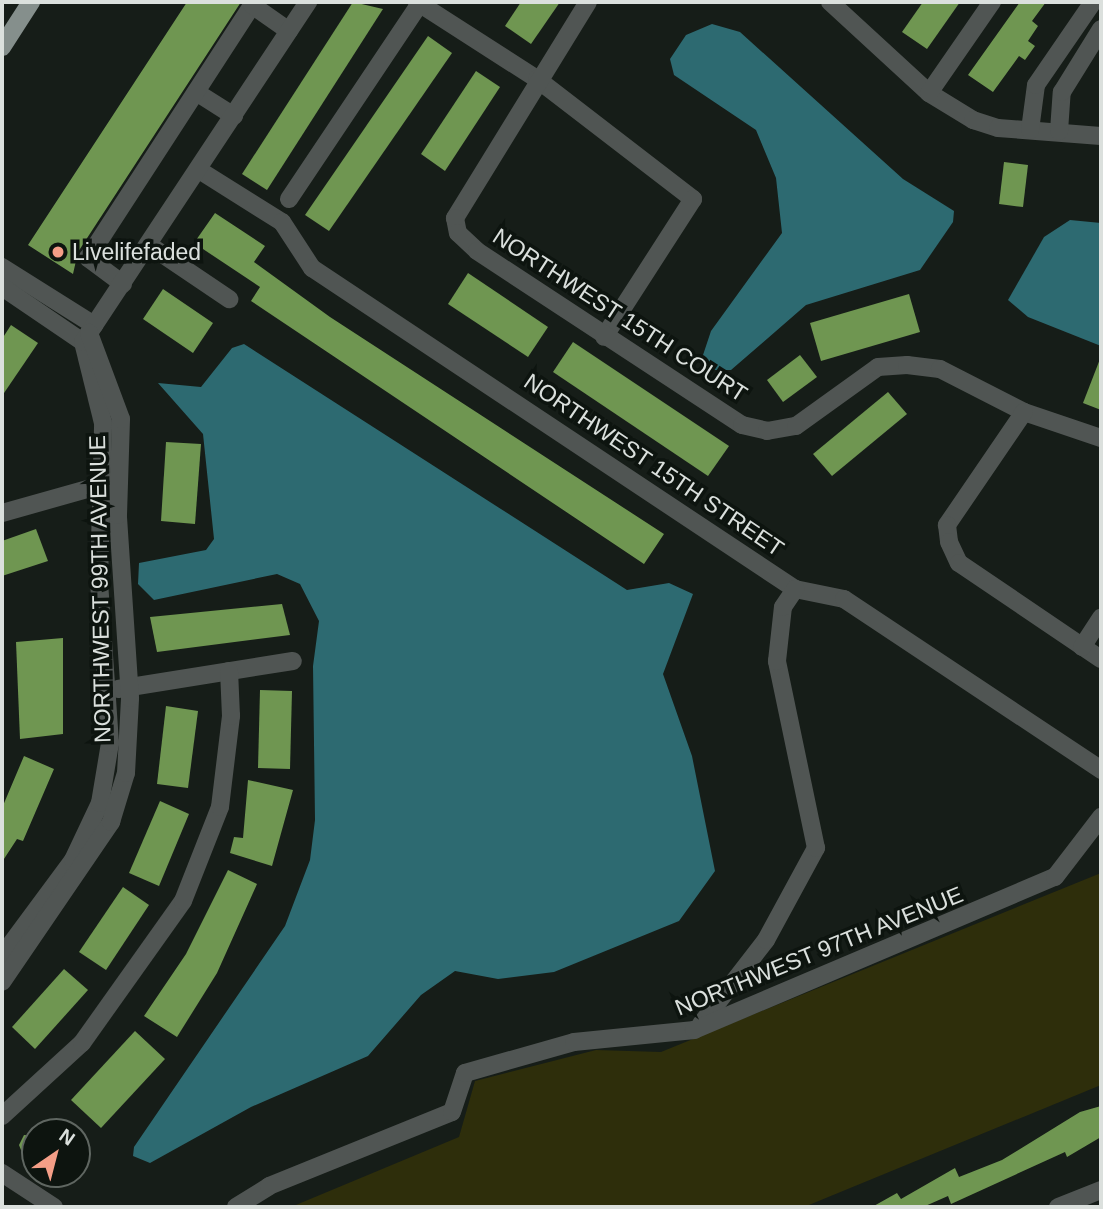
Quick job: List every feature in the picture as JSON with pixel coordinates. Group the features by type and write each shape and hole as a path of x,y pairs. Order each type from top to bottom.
{"main road":[{"path":"2,47 32,2"}],"street":[{"path":"3,275 89,333 308,2"},
{"path":"289,199 419,2 537,79 681,183 693,199 604,337"},
{"path":"537,79 588,2"},
{"path":"830,2 929,93 973,120 1030,130 1101,136"},
{"path":"929,93 992,2"},
{"path":"1030,130 1036,85 1095,2 1101,5"},
{"path":"123,284 88,258 252,5 289,31"},
{"path":"1059,131 1062,92 1101,29"},
{"name":"NORTHWEST 15TH COURT","path":"537,79 456,218 458,233 604,337 742,425 767,431 796,426 878,367 940,369 1024,412 1101,438"},
{"path":"195,92 234,116"},
{"name":"NORTHWEST 15TH STREET","path":"199,170 282,222 312,268 796,589 844,599 1101,770"},
{"path":"149,245 229,299"},
{"name":"NORTHWEST 99TH AVENUE","path":"2,956 73,860 100,803 111,690 99,581 110,483 121,419 89,333"},
{"path":"1024,412 947,525 949,542 959,563 1101,659"},
{"path":"2,513 110,483"},
{"name":"NORTHWEST 99TH AVENUE","path":"2,982 111,822 126,773 130,688 110,483"},
{"path":"694,1030 766,940 816,848 777,661 783,607 796,589"},
{"path":"1083,647 1101,618"},
{"path":"111,690 293,661"},
{"path":"2,1116 82,1043 183,901 220,807 231,716 229,671"},
{"name":"NORTHWEST 97TH AVENUE","path":"236,1207 268,1186 452,1112 465,1073 509,1056 614,1036 672,1037 694,1030 1055,877 1101,817"},
{"path":"2,1173 54,1207"},
{"path":"1058,1207 1101,1190"}],"shaded area":[{"path":"1101,873 1101,1085 804,1207 291,1207 459,1137 475,1081 596,1050 661,1052"}],"water":[{"path":"712,24 740,32 903,179 954,211 953,222 920,270 806,305 731,370 710,370 703,355 711,331 782,233 776,178 756,130 674,75 670,59 686,35"},
{"path":"1070,220 1101,223 1101,346 1028,317 1008,300 1044,237"},
{"path":"244,344 627,590 669,583 693,594 663,674 692,756 715,871 679,921 554,972 498,979 455,971 421,995 368,1056 251,1107 150,1163 133,1156 134,1147 285,926 310,860 315,820 313,666 319,621 300,584 277,574 154,600 138,584 139,563 206,550 214,539 203,434 158,383 201,387 232,348"}],"building":[{"path":"187,2 241,2 78,252 73,274 28,245"},
{"path":"353,2 383,9 267,190 242,174"},
{"path":"521,2 560,2 531,44 505,26"},
{"path":"923,2 960,2 927,49 902,32"},
{"path":"1020,2 1046,2 1032,21 1038,26 1028,41 1035,46 1025,60 1019,56 993,92 968,75"},
{"path":"428,36 452,53 329,231 305,215"},
{"path":"476,71 500,87 445,171 421,154"},
{"path":"1004,162 1028,165 1023,207 999,204"},
{"path":"215,213 265,246 254,262 330,317 664,534 644,564 251,301 260,287 194,243"},
{"path":"468,273 548,327 528,357 448,304"},
{"path":"163,289 213,323 193,353 143,319"},
{"path":"909,294 920,332 821,361 810,323"},
{"path":"11,325 38,343 2,396 2,339"},
{"path":"573,342 729,446 708,476 553,372"},
{"path":"800,355 817,377 783,402 767,380"},
{"path":"1101,359 1101,410 1083,403"},
{"path":"888,392 907,414 832,476 813,454"},
{"path":"166,442 201,444 195,524 161,521"},
{"path":"36,529 48,561 2,576 2,541"},
{"path":"282,604 290,635 157,652 150,617"},
{"path":"63,638 63,734 20,739 16,642"},
{"path":"260,690 292,691 290,769 258,768"},
{"path":"166,706 198,711 188,788 157,784"},
{"path":"24,756 54,769 23,841 17,839 2,862 2,808"},
{"path":"248,780 293,790 272,866 230,853 234,837 243,838"},
{"path":"160,801 189,814 159,886 129,873"},
{"path":"228,870 257,884 217,973 177,1037 144,1016 186,954"},
{"path":"123,887 149,905 106,970 79,952"},
{"path":"64,969 88,990 35,1049 12,1027"},
{"path":"135,1031 165,1059 101,1128 71,1100"},
{"path":"1101,1106 1101,1137 1067,1157 1065,1152 951,1204 948,1196 923,1207 872,1207 897,1193 901,1199 955,1168 959,1177 1002,1160 1080,1112"}],"place":[{"name":"Livelifefaded","path":"58,252"}]}
